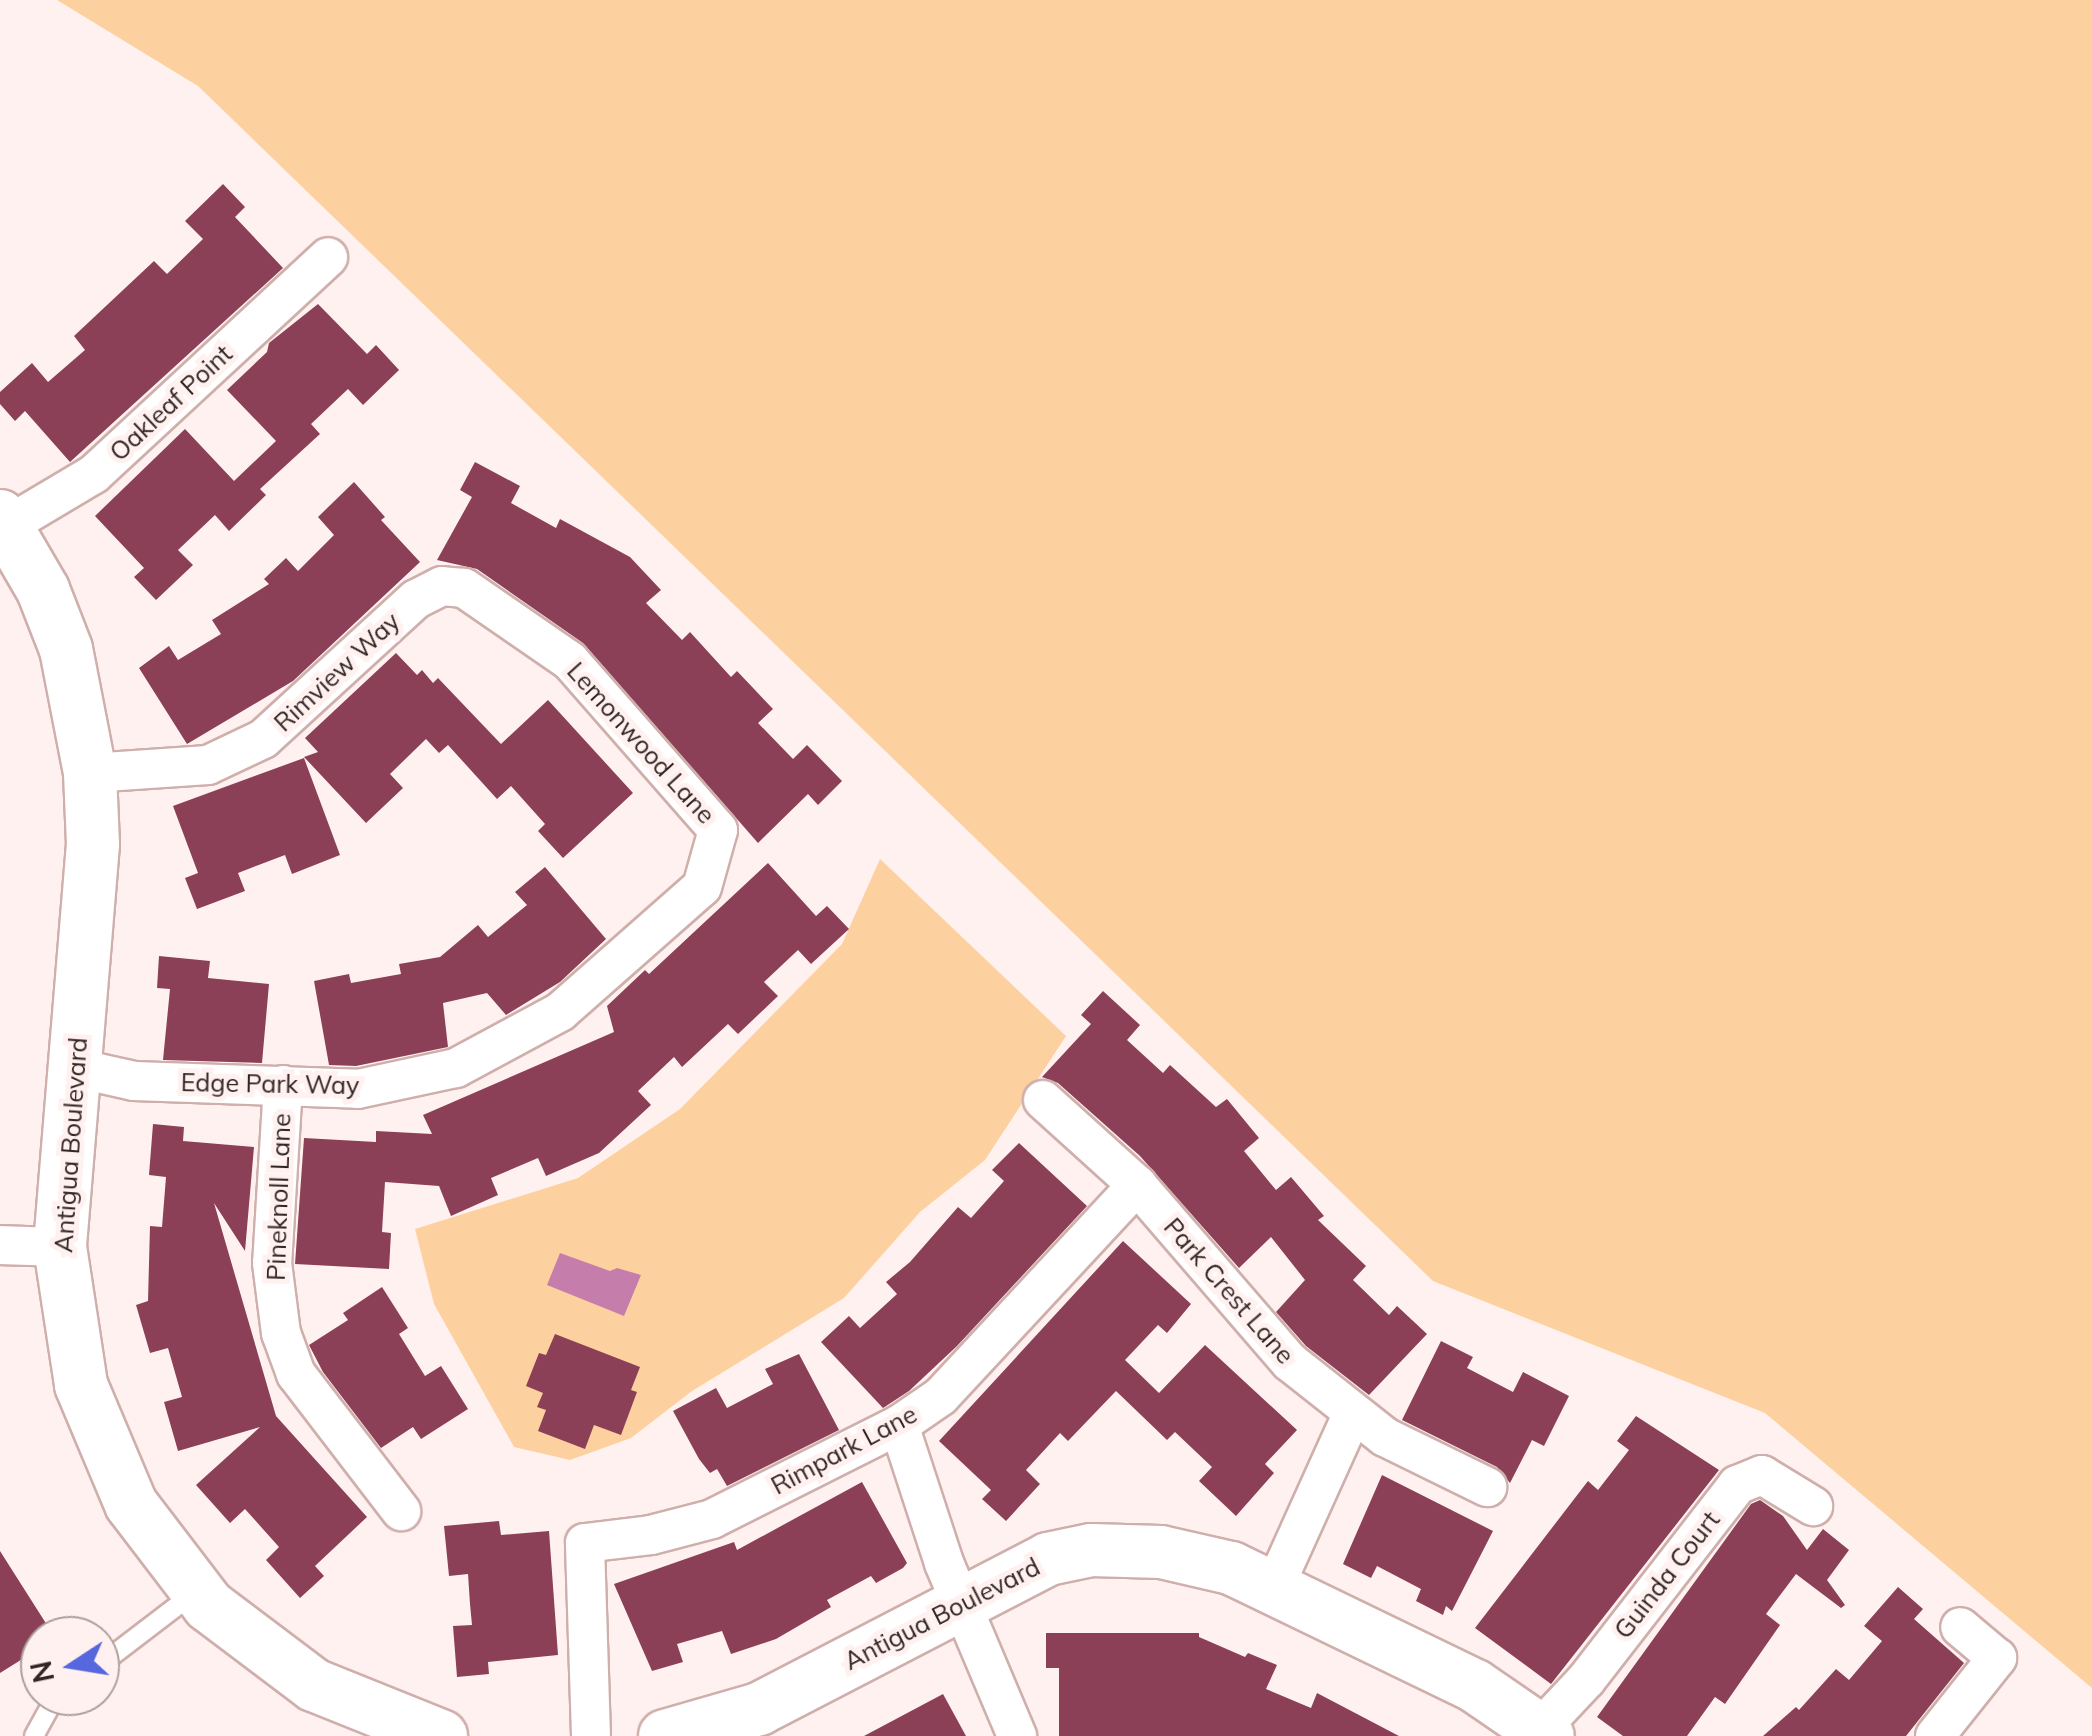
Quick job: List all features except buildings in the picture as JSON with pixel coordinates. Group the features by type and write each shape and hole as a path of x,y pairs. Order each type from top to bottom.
{"street":[{"name":"Oakleaf Point","path":"2,524 94,474 328,257"},
{"name":"Antigua Boulevard","path":"2,524 43,590 66,649 90,773 93,844 60,1247 81,1386 130,1504 208,1606 314,1685 440,1736"},
{"name":"Rimview Way","path":"90,773 208,765 263,739 416,599 442,586 464,588"},
{"name":"Lemonwood Lane","path":"464,588 570,661 718,830"},
{"name":"Edge Park Way","path":"76,1068 134,1081 358,1089 456,1068 560,1012 702,887 718,830"},
{"name":"Pineknoll Lane","path":"282,1085 272,1264 281,1333 296,1374 401,1511"},
{"name":"Park Crest Lane","path":"1043,1100 1137,1184 1290,1362 1386,1437 1486,1487"},
{"name":"Rimpark Lane","path":"591,1736 585,1543 652,1535 712,1519 899,1425 941,1396 1137,1184"},
{"path":"0,1244 60,1247"},
{"path":"1273,1590 1352,1413"},
{"path":"899,1425 960,1603 1017,1736"},
{"name":"Guinda Court","path":"1544,1733 1737,1485 1762,1475 1814,1506"},
{"name":"Antigua Boulevard","path":"665,1736 758,1710 1048,1559 1090,1550 1161,1552 1231,1568 1474,1686 1544,1733"},
{"path":"1935,1736 1997,1658 1960,1628"}],"lane":[{"path":"120,1649 197,1591"}],"shaded area":[{"path":"57,0 2092,0 2092,1688 1765,1413 1433,1281 198,86"},
{"path":"880,859 1066,1036 985,1160 920,1212 844,1298 692,1391 631,1438 570,1460 514,1447 434,1304 415,1229 578,1178 680,1109 842,944"},
{"path":"560,1253 610,1271 617,1268 641,1275 624,1316 547,1285"}]}
